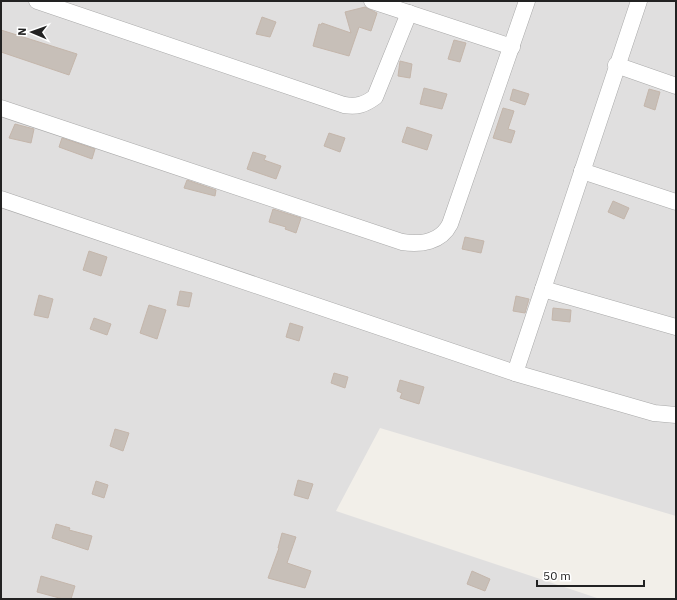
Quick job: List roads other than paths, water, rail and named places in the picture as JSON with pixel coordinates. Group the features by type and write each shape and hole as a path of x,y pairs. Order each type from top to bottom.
{"street":[{"path":"37,1 344,105 356,106 367,103 375,98 409,13"},
{"path":"372,1 512,47"},
{"path":"1,108 402,242 420,243 435,239 443,234 450,224 527,1"},
{"path":"514,373 616,65 639,1"},
{"path":"616,65 676,86"},
{"path":"582,170 676,202"},
{"path":"1,199 514,373 654,413 676,415"},
{"path":"543,289 676,327"}]}
